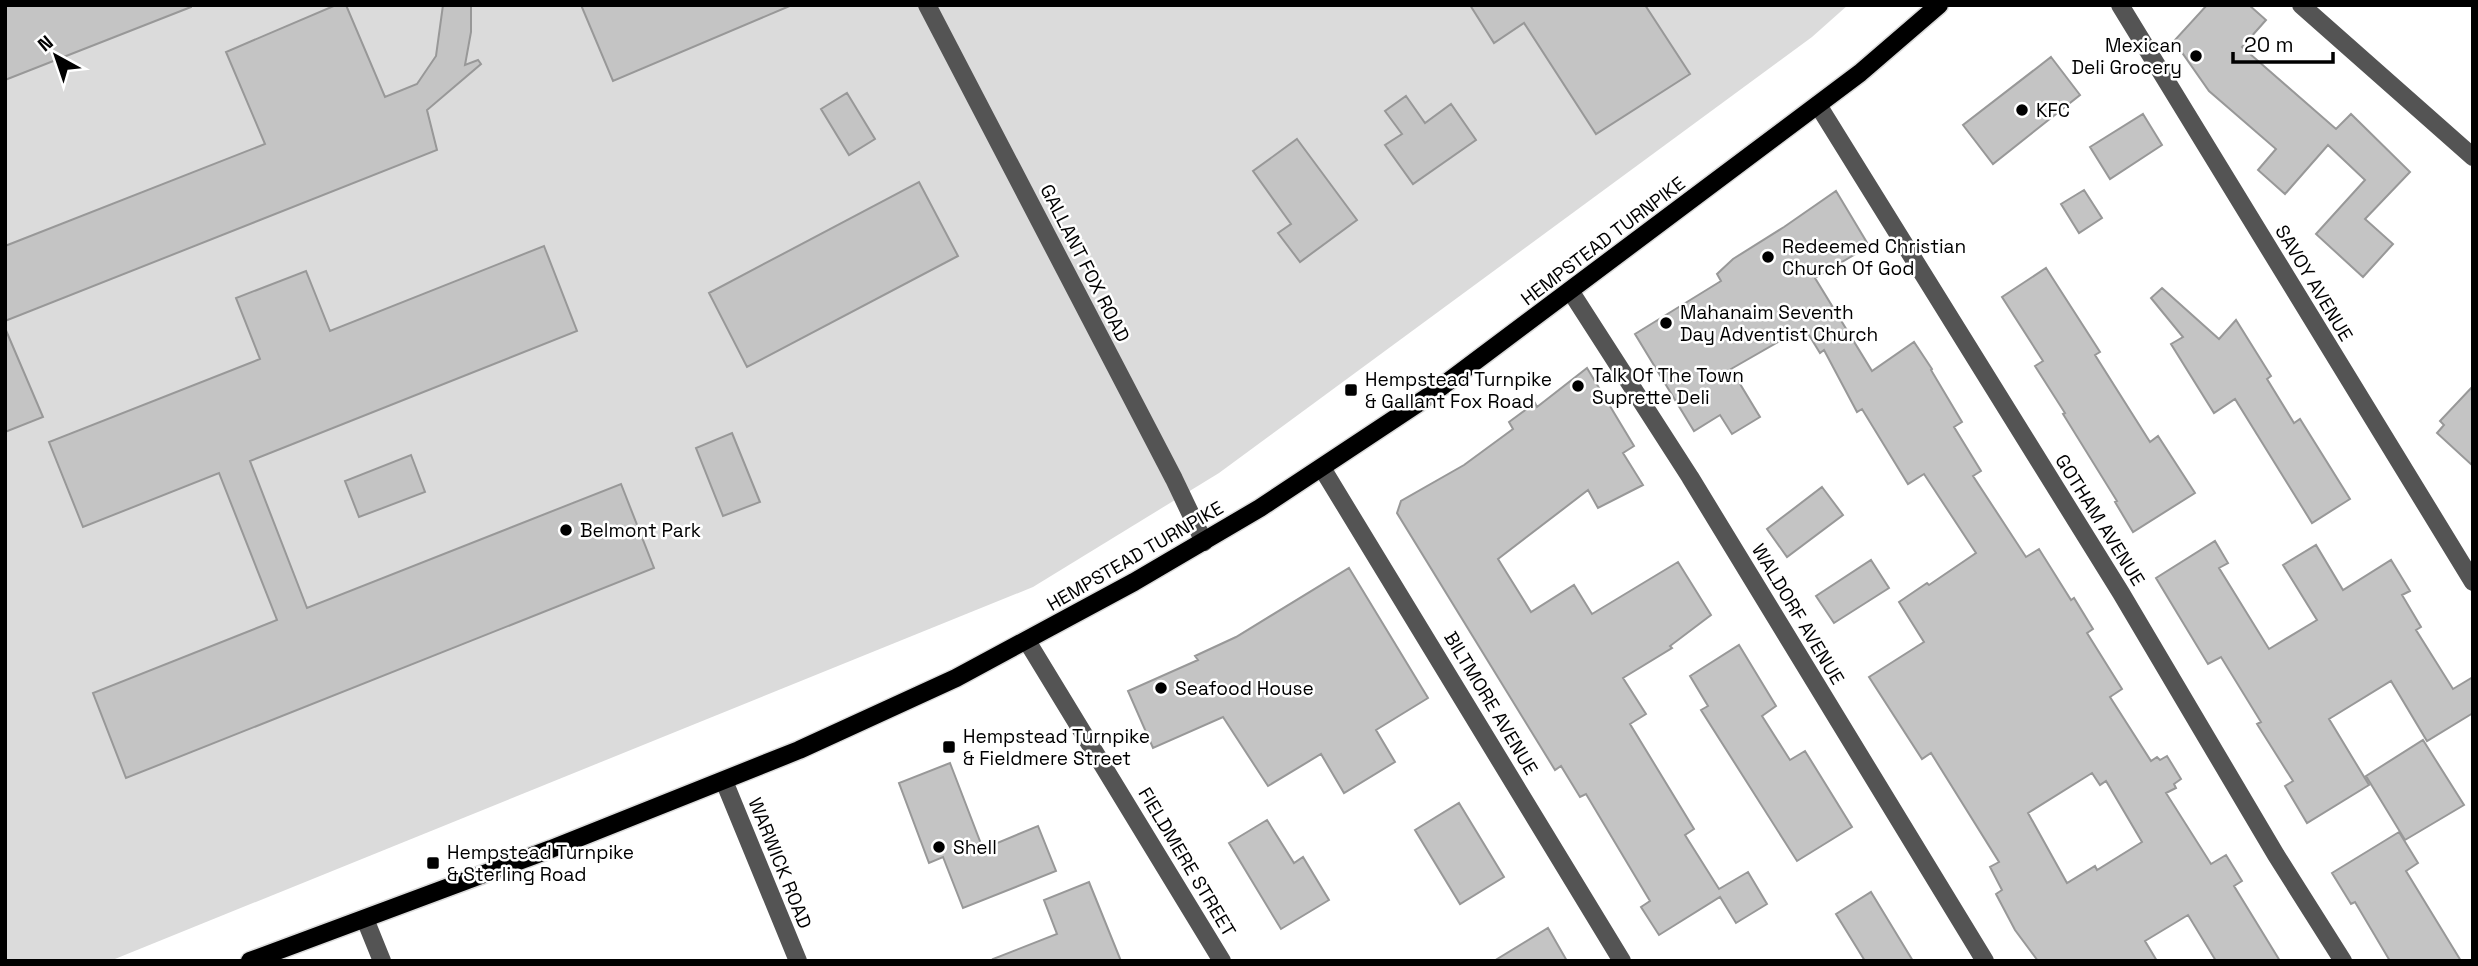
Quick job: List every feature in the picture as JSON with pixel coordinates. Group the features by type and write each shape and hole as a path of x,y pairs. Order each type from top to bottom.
{"main road":[{"name":"HEMPSTEAD TURNPIKE","path":"250,961 724,781 887,710 1027,641 1204,541 1322,468 1429,396 1860,73 1939,5"}],"street":[{"name":"GALLANT FOX ROAD","path":"927,5 1204,541"},
{"name":"SAVOY AVENUE","path":"2120,5 2473,582"},
{"path":"2301,5 2473,158"},
{"name":"GOTHAM AVENUE","path":"1818,105 2121,593 2276,855 2343,961"},
{"name":"WALDORF AVENUE","path":"1571,292 1690,477 1985,961"},
{"name":"BILTMORE AVENUE","path":"1322,468 1622,961"},
{"name":"FIELDMERE STREET","path":"1027,641 1223,961"},
{"name":"WARWICK ROAD","path":"724,781 798,961"},
{"path":"365,919 382,961"}],"shaded area":[{"name":"Belmont Park","path":"5,5 1848,5 1812,37 1219,473 1033,587 110,961 5,961"}],"building":[{"path":"5,5 191,5 191,7 5,80"},
{"path":"336,5 346,5 385,97 417,84 436,56 443,5 471,5 471,32 465,65 478,60 481,64 427,110 437,150 5,321 5,246 265,144 226,52"},
{"path":"581,5 792,5 613,81"},
{"path":"1470,5 1645,5 1690,74 1596,134 1524,23 1494,43"},
{"path":"2207,5 2249,5 2266,20 2242,47 2336,129 2351,114 2410,172 2365,219 2393,244 2363,277 2316,234 2365,180 2328,145 2285,194 2258,170 2276,149 2209,91 2174,41"},
{"name":"KFC","path":"2051,57 2080,95 1993,164 1963,125"},
{"path":"847,93 875,139 849,155 821,109"},
{"path":"1406,96 1425,123 1451,104 1476,140 1413,184 1385,145 1402,134 1385,111"},
{"path":"2143,114 2162,145 2110,179 2090,147"},
{"path":"1297,139 1357,220 1300,262 1278,233 1291,224 1253,171"},
{"path":"919,182 958,256 747,367 709,293"},
{"path":"2084,190 2102,218 2079,233 2061,204"},
{"path":"1836,191 1869,246 1815,278 1872,371 1914,342 1962,422 1954,427 1981,471 1973,476 2026,557 2039,549 2071,600 2074,598 2093,629 2087,633 2122,689 2110,697 2151,761 2167,756 2181,779 2174,784 2176,788 2166,793 2211,864 2226,855 2242,881 2234,886 2280,961 2216,961 2188,915 2145,941 2157,961 2038,961 2015,930 1996,894 2002,890 1990,867 1999,862 1931,753 1922,759 1869,677 1924,642 1899,602 1976,553 1924,474 1908,484 1862,409 1857,412 1824,350 1820,353 1804,327 1731,369 1760,417 1732,434 1720,415 1694,431 1635,334 1721,281 1717,274 1733,259","holes":["2092,773 2100,785 2106,781 2142,842 2097,870 2095,866 2067,883 2028,813"]},
{"path":"544,246 577,331 250,461 307,608 621,484 654,568 126,778 93,693 277,620 219,473 83,527 49,442 260,359 236,298 306,271 330,331"},
{"path":"2046,268 2100,352 2095,355 2150,442 2158,436 2195,493 2133,532 2035,366 2043,361 2002,297"},
{"path":"2162,288 2219,339 2236,320 2271,376 2267,379 2294,423 2300,419 2350,499 2312,523 2235,399 2214,413 2171,344 2183,337 2151,298"},
{"path":"5,328 43,417 5,432"},
{"path":"1587,368 1634,446 1623,453 1643,485 1598,508 1588,490 1498,559 1531,612 1574,585 1592,614 1678,562 1711,615 1670,646 1672,648 1623,678 1646,714 1630,724 1694,829 1685,835 1719,889 1748,872 1767,904 1736,923 1720,897 1659,935 1641,907 1650,901 1586,794 1580,797 1561,766 1555,770 1397,513 1401,501 1464,465 1513,429 1509,422 1535,403 1537,407"},
{"path":"2473,386 2473,466 2437,433 2444,425 2440,421"},
{"path":"732,433 760,502 723,516 696,448"},
{"path":"411,455 425,492 359,517 345,481"},
{"path":"1822,487 1843,515 1787,557 1767,529"},
{"path":"2215,541 2228,563 2219,568 2269,649 2317,620 2283,565 2316,545 2343,590 2391,560 2410,591 2402,595 2421,627 2416,630 2453,689 2473,677 2473,713 2427,741 2391,681 2329,719 2369,785 2307,823 2285,786 2293,781 2257,724 2261,722 2221,657 2208,664 2156,578"},
{"path":"1871,560 1889,588 1834,623 1816,596"},
{"path":"1349,568 1428,698 1376,730 1395,762 1344,793 1321,754 1268,786 1223,717 1153,748 1128,691 1198,660 1195,656 1236,637"},
{"path":"1739,645 1776,706 1762,716 1790,760 1805,751 1852,827 1797,861 1701,710 1708,706 1690,676"},
{"path":"2423,740 2464,805 2405,840 2366,776"},
{"path":"950,763 983,849 1038,826 1056,871 963,908 943,857 929,863 899,783"},
{"path":"1459,803 1504,877 1460,904 1415,830"},
{"path":"1267,820 1294,863 1303,857 1329,900 1281,929 1229,843"},
{"path":"2399,832 2418,863 2406,871 2461,961 2390,961 2355,902 2351,904 2332,873"},
{"path":"1089,882 1121,961 994,961 993,959 1057,934 1044,900"},
{"path":"1871,892 1913,961 1865,961 1836,914"},
{"path":"1548,928 1567,961 1494,961"}],"place":[{"name":"Mexican Deli Grocery","path":"2196,56"},
{"name":"KFC","path":"2022,110"},
{"name":"Redeemed Christian Church Of God","path":"1768,257"},
{"name":"Mahanaim Seventh Day Adventist Church","path":"1666,323"},
{"name":"Talk Of The Town Suprette Deli","path":"1578,386"},
{"name":"Hempstead Turnpike & Gallant Fox Road","path":"1351,390"},
{"name":"Belmont Park","path":"566,530"},
{"name":"Seafood House","path":"1161,688"},
{"name":"Hempstead Turnpike & Fieldmere Street","path":"949,747"},
{"name":"Shell","path":"939,847"},
{"name":"Hempstead Turnpike & Sterling Road","path":"433,863"}]}
